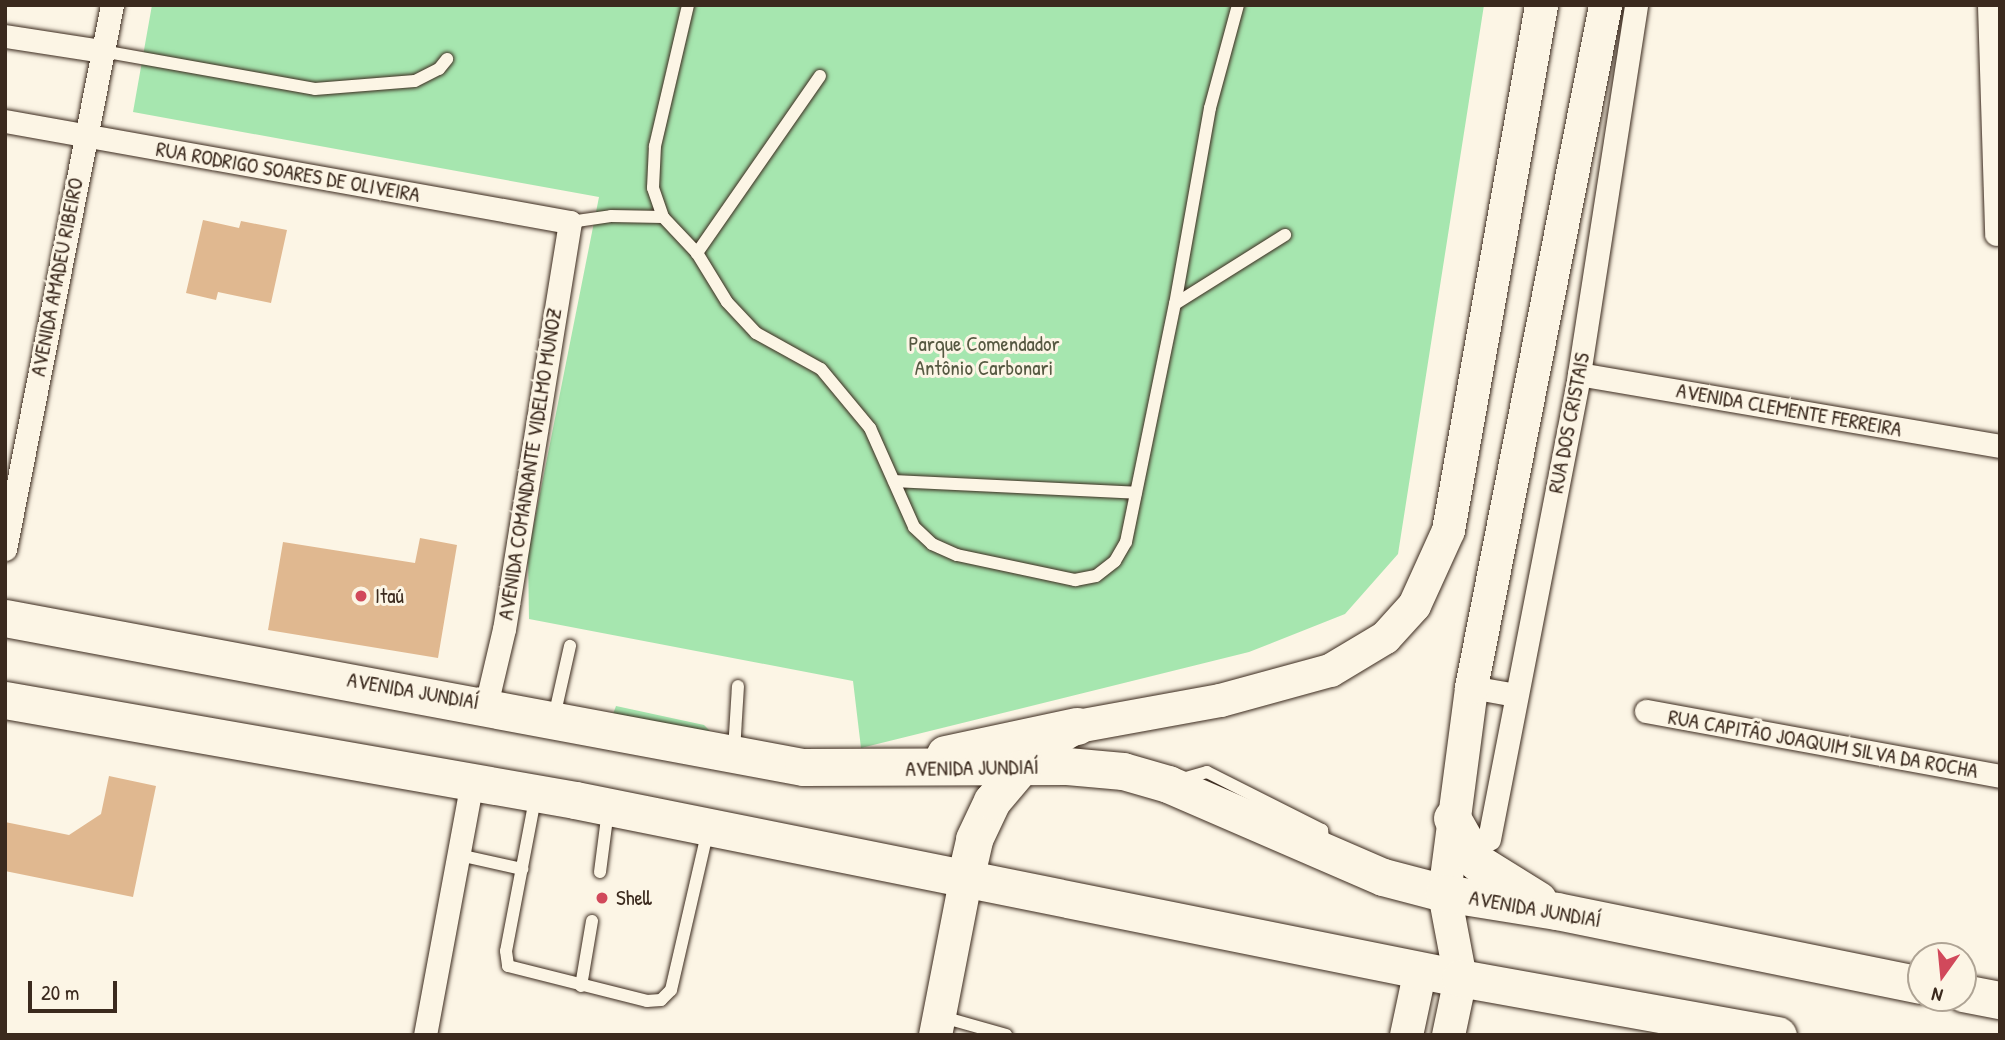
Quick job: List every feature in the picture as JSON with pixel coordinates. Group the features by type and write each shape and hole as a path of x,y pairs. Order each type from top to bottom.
{"main road":[{"path":"869,770 1077,726 1220,700 1330,670 1385,637 1414,605 1448,530 1541,5"},
{"path":"1448,1035 1460,978 1444,893 1471,687 1605,5"},
{"name":"AVENIDA JUNDIAÍ","path":"5,618 486,705 803,767 869,770 1123,771 1168,784 1383,877 1444,893 1557,911 1907,982"},
{"path":"5,700 536,793 965,875 1460,978 1778,1035"},
{"path":"937,1025 974,839 992,801 1033,752 1077,726"},
{"path":"1452,818 1477,862 1557,911"},
{"path":"1406,1035 1420,969"},
{"path":"1977,996 2000,1000"}],"street":[{"name":"AVENIDA AMADEU RIBEIRO","path":"5,549 83,135 112,5"},
{"name":"RUA DOS CRISTAIS","path":"1489,839 1579,374 1636,5"},
{"path":"1989,5 1996,234"},
{"path":"5,36 102,51"},
{"name":"RUA RODRIGO SOARES DE OLIVEIRA","path":"5,121 570,222"},
{"name":"AVENIDA COMANDANTE VIDELMO MUNOZ","path":"486,705 504,629 570,222"},
{"name":"AVENIDA CLEMENTE FERREIRA","path":"1579,374 2000,446"},
{"path":"1471,687 1516,695"},
{"name":"RUA CAPITÃO JOAQUIM SILVA DA ROCHA","path":"1646,711 2000,776"},
{"path":"425,1035 472,781"}],"lane":[{"path":"688,5 655,146 653,188 663,217 697,253 727,302 756,333 821,369 870,428 914,527 932,544 957,555 1075,580 1096,576 1115,561 1126,542 1210,108 1238,5"},
{"path":"102,51 315,89 415,81 439,69 447,59"},
{"path":"697,253 820,76"},
{"path":"570,222 611,216 663,217"},
{"path":"1174,304 1285,235"},
{"path":"894,481 1136,493"},
{"path":"554,719 570,646"},
{"path":"734,755 738,686"},
{"path":"536,793 506,951 508,966 647,1001 662,1000 671,990 709,827"},
{"path":"600,873 609,807"},
{"path":"459,855 522,869"},
{"path":"580,986 592,921"},
{"path":"937,1025 1006,1035"}],"green space":[{"name":"Parque Comendador Antônio Carbonari","path":"152,5 1484,5 1398,554 1345,614 1249,652 861,748 853,681 529,619 528,554 599,197 133,112"},
{"path":"616,706 704,725 712,733 613,714"}],"building":[{"path":"203,220 239,228 241,221 287,230 271,303 218,292 216,300 186,293"},
{"name":"Itaú","path":"420,538 457,545 438,658 268,630 283,542 415,563"},
{"path":"109,776 156,786 133,897 5,871 5,822 69,835 101,814"}],"place":[{"name":"Itaú","path":"361,596"},
{"name":"Shell","path":"602,898"}]}
